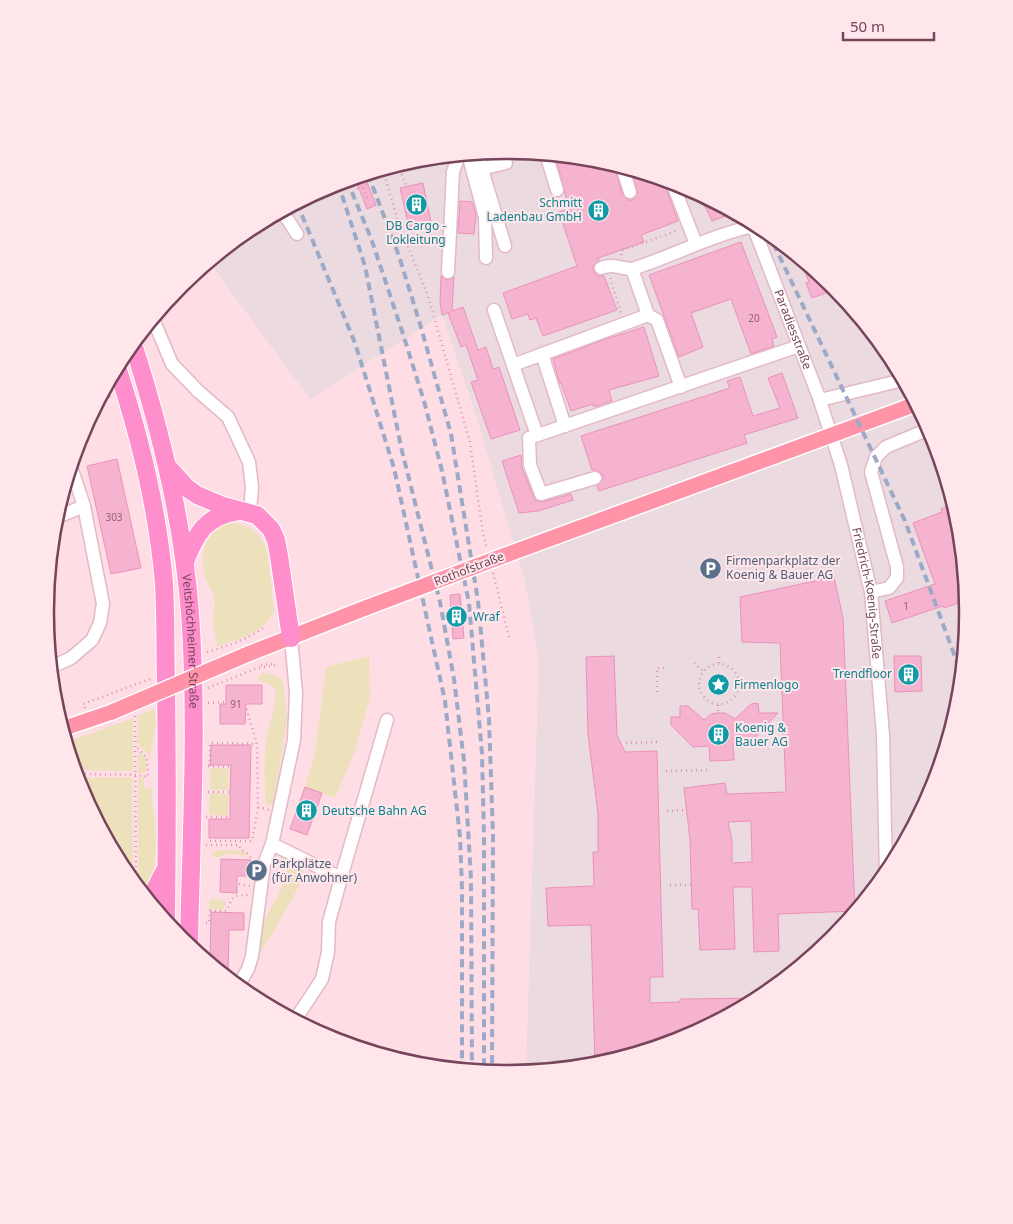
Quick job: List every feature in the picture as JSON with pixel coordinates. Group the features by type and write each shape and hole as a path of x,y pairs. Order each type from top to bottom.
{"highway":[{"name":"Veitshöchheimer Straße","path":"135,353 151,400 180,526 190,616 193,686 188,934"},
{"name":"Veitshöchheimer Straße","path":"120,376 131,410 146,474 157,531 164,585 166,911"},
{"path":"167,466 187,488 197,495 223,506 246,511 265,522 276,540 288,608 291,638"},
{"path":"184,565 190,548 202,529 218,516 246,511"},
{"path":"152,894 167,868"}],"main road":[{"name":"Rothofstraße","path":"68,727 248,660 291,638 491,560 910,406"}],"street":[{"path":"478,160 505,246"},
{"path":"470,161 485,217 486,258"},
{"path":"548,161 557,190"},
{"path":"448,272 453,172 457,162"},
{"path":"480,169 506,163"},
{"path":"625,175 630,192"},
{"path":"676,192 696,244"},
{"path":"285,217 297,234"},
{"path":"602,268 611,264 632,269 744,227"},
{"name":"Paradiesstraße","path":"757,236 820,400 831,436"},
{"path":"632,269 648,315 657,320 681,387"},
{"path":"494,310 537,436"},
{"path":"513,365 648,315"},
{"path":"156,325 172,364 198,391 228,416 249,462 252,487 246,511"},
{"path":"595,478 541,494 530,465 529,438 799,346"},
{"path":"542,354 565,426"},
{"path":"820,400 896,382"},
{"path":"871,592 889,588 898,578 897,567 870,472 876,457 886,447 922,432"},
{"name":"Friedrich-Koenig-Straße","path":"831,436 841,465 871,592 883,735 886,860"},
{"path":"57,664 72,658 92,640 100,623 103,604 84,506 74,477"},
{"path":"64,514 84,506"},
{"path":"242,979 252,956 264,864 272,844 294,740 296,693 291,638"},
{"path":"299,1014 322,979 328,952 329,922 387,720"},
{"path":"272,844 341,878"}],"path":[{"path":"401,172 406,185"},
{"path":"385,176 399,225 427,293 470,442 483,534 510,641"},
{"path":"357,189 369,184"},
{"path":"363,188 368,200"},
{"path":"109,395 113,406"},
{"path":"207,652 254,635 266,626"},
{"path":"719,657 719,664"},
{"path":"206,688 257,668 276,665 248,660"},
{"path":"694,663 704,671"},
{"path":"719,664 731,668 738,679 739,685 738,691 730,701 718,704 705,699 701,694 699,680 704,671 712,665 719,664"},
{"path":"657,692 657,668 665,668"},
{"path":"146,688 154,673"},
{"path":"83,704 150,679"},
{"path":"206,703 226,702"},
{"path":"718,704 718,713"},
{"path":"210,841 252,841 258,807 257,744 246,707"},
{"path":"135,716 136,872"},
{"path":"626,743 659,742"},
{"path":"231,767 208,766 210,743 257,744"},
{"path":"84,773 135,774 148,777 147,758 135,744"},
{"path":"666,771 709,770"},
{"path":"206,792 230,792"},
{"path":"667,811 686,810"},
{"path":"206,817 230,817"},
{"path":"206,845 239,845 241,850 247,852 250,857 264,864"},
{"path":"670,885 691,885"},
{"path":"206,923 209,923 210,911 226,911 235,895 260,894"}],"shaded area":[{"path":"477,160 536,160 595,168 652,183 707,206 733,220 782,253 827,292 866,336 883,360 913,412 925,439 944,495 951,524 958,582 959,612 958,642 951,700 944,729 925,785 913,812 883,864 866,888 827,932 782,971 758,988 707,1018 680,1030 652,1041 595,1056 526,1064 539,659 525,581 474,409 442,315 310,399 213,268 255,236 306,206 361,183 418,168"},
{"path":"231,523 254,531 261,539 267,551 274,609 271,617 259,629 217,647 213,620 215,600 206,579 203,561 204,552 206,544 215,531"},
{"path":"369,656 370,697 354,753 335,798 305,787 315,753 326,667"},
{"path":"262,674 274,675 283,682 287,720 273,805 266,804 265,798 265,754 266,738 276,692 272,685 258,680 258,677"},
{"path":"154,709 156,722 150,756 137,743 138,716"},
{"path":"133,718 133,771 82,770 74,740"},
{"path":"138,750 146,759 146,772 138,773"},
{"path":"210,768 229,769 228,790 210,790"},
{"path":"85,777 132,777 133,868 100,812"},
{"path":"144,777 144,789 151,788 155,823 155,860 148,889 138,875 138,778"},
{"path":"210,793 228,794 228,815 209,815"},
{"path":"214,851 241,851 247,853 247,855 225,854 219,858 212,855"},
{"path":"282,856 299,862 304,867 301,883 261,953 249,983 243,980 254,941 280,891 286,875 287,867 280,858"},
{"path":"212,899 220,899 226,902 226,905 222,910 209,909 209,902"}],"building":[{"path":"557,162 616,173 622,194 628,200 633,200 638,193 633,178 666,189 678,221 641,235 644,242 598,258 599,260 593,266 593,271 598,276 604,276 617,310 543,336 536,318 530,320 528,314 512,319 503,293 577,266 559,212 569,209"},
{"path":"367,181 376,205 367,209 357,184"},
{"name":"DB Cargo - Lokleitung","path":"423,183 431,222 409,227 400,188"},
{"path":"460,201 472,202 476,215 474,234 458,233"},
{"path":"702,204 726,216 712,221"},
{"path":"741,242 777,337 772,339 774,346 751,354 731,299 691,313 703,347 679,357 649,275"},
{"path":"805,272 828,293 812,298 806,283 809,282"},
{"path":"441,276 447,280 454,277 452,311 463,307 478,350 486,347 493,369 499,367 520,430 491,439 471,382 478,380 466,345 461,347 448,313 450,312 442,315 440,303"},
{"path":"644,327 659,376 609,390 612,401 594,407 593,404 571,411 560,384 553,359"},
{"path":"782,373 798,418 744,435 747,443 599,491 597,486 603,480 603,475 597,470 592,470 581,436 730,388 727,381 740,377 753,416 780,408 768,378"},
{"path":"521,455 522,468 535,500 543,502 571,494 573,500 538,511 519,513 502,461"},
{"path":"117,459 141,568 111,574 87,466"},
{"path":"947,507 951,524 959,603 944,608 943,606 892,623 885,601 935,584 913,523 942,512 941,509"},
{"path":"834,577 843,618 855,902 847,911 778,914 779,951 754,952 752,887 733,887 735,949 700,950 698,909 692,909 690,840 684,788 725,783 727,794 786,792 780,643 742,642 740,597","holes":["751,821 752,862 732,863 732,840 728,822"]},
{"name":"Wraf","path":"460,594 464,638 453,639 450,595"},
{"path":"614,656 617,735 625,752 657,751 663,977 650,977 650,1003 680,1002 680,999 742,998 707,1018 652,1041 595,1056 591,925 548,926 546,888 594,886 593,852 598,852 598,813 588,735 586,657"},
{"name":"Trendfloor","path":"894,656 921,656 922,691 895,692"},
{"path":"226,685 262,685 262,704 246,704 245,724 220,724 220,704 226,704"},
{"name":"Koenig & Bauer AG","path":"758,703 759,713 778,713 749,744 733,744 734,760 710,761 709,746 693,747 671,725 671,717 680,717 680,706 688,706 704,720 711,714 718,713 725,713 735,719 751,704"},
{"path":"211,745 251,745 249,838 209,838 209,819 230,819 231,765 210,765"},
{"name":"Deutsche Bahn AG","path":"305,787 322,793 307,835 290,829"},
{"path":"221,859 251,860 251,876 237,876 237,893 220,892"},
{"path":"211,912 244,913 244,930 229,930 228,969 210,954"}],"railway":[{"path":"370,180 399,256 451,434 478,601 489,719 493,836 492,1065"},
{"path":"350,187 372,241 424,401 442,471 469,603 482,754 484,1064"},
{"path":"341,191 365,266 401,447 440,602 454,679 464,761 471,879 472,1063"},
{"path":"300,209 355,343 394,468 445,701 460,837 462,888 462,1062"},
{"path":"776,249 905,521 956,660"}],"place":[{"name":"DB Cargo - Lokleitung","path":"416,205"},
{"name":"Schmitt Ladenbau GmbH","path":"598,210"},
{"name":"Firmenparkplatz der Koenig & Bauer AG","path":"710,568"},
{"name":"Wraf","path":"457,617"},
{"name":"Trendfloor","path":"908,674"},
{"name":"Firmenlogo","path":"718,685"},
{"name":"Koenig & Bauer AG","path":"719,735"},
{"name":"Deutsche Bahn AG","path":"306,811"},
{"name":"Parkplätze (für Anwohner)","path":"256,871"}]}
